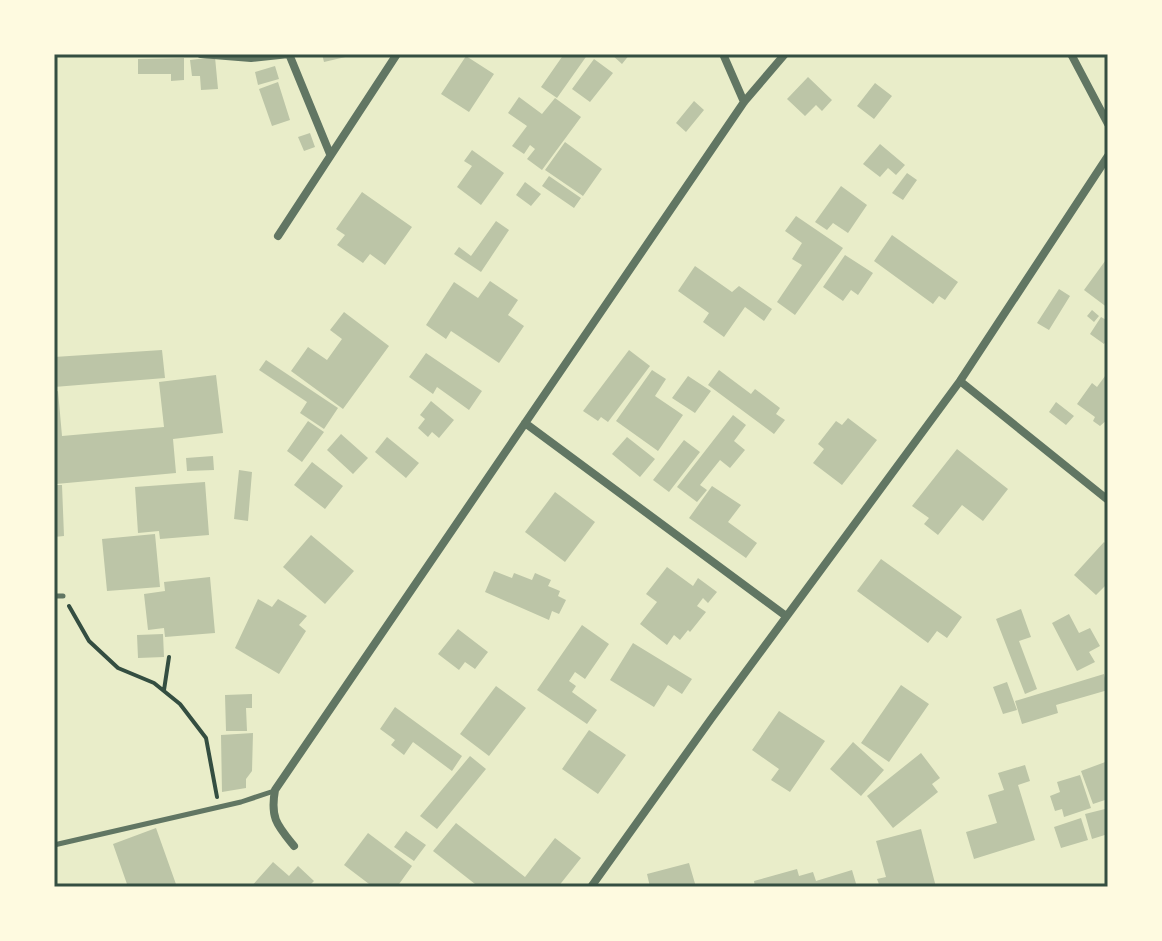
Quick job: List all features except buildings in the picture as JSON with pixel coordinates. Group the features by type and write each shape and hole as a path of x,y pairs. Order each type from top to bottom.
{"street":[{"path":"201,54 251,58 289,54 330,154"},
{"path":"278,236 397,54"},
{"path":"723,54 744,102"},
{"path":"294,846 277,825 272,808 275,790 744,102 785,54"},
{"path":"1071,54 1108,124"},
{"path":"591,887 960,381 1108,156"},
{"path":"960,381 1108,500"},
{"path":"525,423 786,616"}],"lane":[{"path":"54,596 63,596"},
{"path":"54,845 219,807 275,790"}],"path":[{"path":"63,596 89,641 118,668 164,690 180,704 206,738 219,807"},
{"path":"164,690 169,657"}]}
